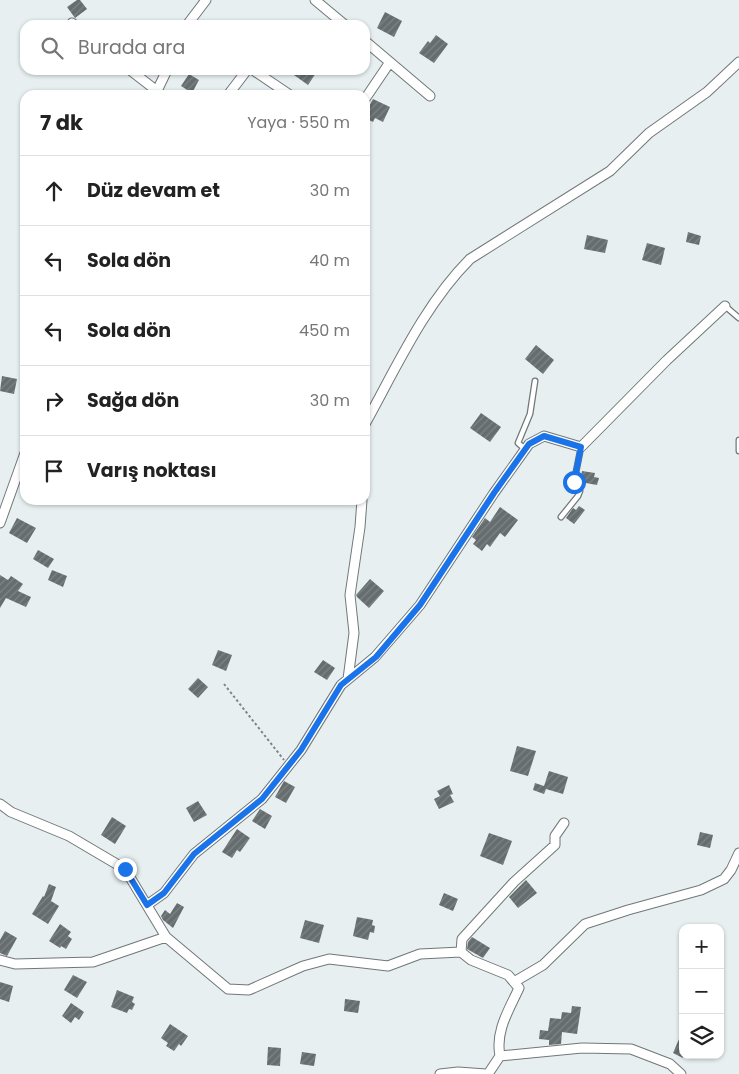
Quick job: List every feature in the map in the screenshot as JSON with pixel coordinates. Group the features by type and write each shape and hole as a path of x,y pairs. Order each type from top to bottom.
{"street":[{"path":"191,20 206,0"},
{"path":"315,0 339,20"},
{"path":"370,45 430,96"},
{"path":"370,92 390,62"},
{"path":"370,415 432,305 456,273 470,259 610,171 649,133 707,92 739,62"},
{"path":"136,75 153,90"},
{"path":"157,90 165,75"},
{"path":"232,90 244,75"},
{"path":"260,75 282,90"},
{"path":"147,905 164,893 194,854 262,799 301,750 341,685 376,657 420,605 494,493 529,444 544,436 581,447 667,360 725,306"},
{"path":"0,523 20,467"},
{"path":"348,679 354,633 350,595 362,505"},
{"path":"0,804 11,812 69,836 125,869 166,937 228,989 249,990 303,966 329,959 388,966 420,954 461,952 471,960 508,975 519,988 504,1020 498,1042 500,1056 487,1074 458,1072 440,1074"},
{"path":"461,952 462,939 514,882 555,845 555,836 564,822"},
{"path":"514,982 543,965 585,924 701,890 724,879 731,870 739,853"},
{"path":"0,960 15,964 94,962 166,937"},
{"path":"500,1056 582,1048 631,1049 670,1064 681,1074"}],"lane":[{"path":"725,306 739,318"},
{"path":"525,449 518,443 530,414 534,381"},
{"path":"739,440 739,450"},
{"path":"560,517 580,491 574,482 581,447"}],"path":[{"path":"224,684 289,765"}],"building":[{"path":"80,0 87,9 75,18 67,7"},
{"path":"385,12 402,21 394,37 377,28"},
{"path":"436,35 448,44 434,63 419,53 428,41 430,43"},
{"path":"188,75 199,80 194,90 187,90 181,86"},
{"path":"294,75 315,75 308,85"},
{"path":"373,99 390,107 383,122 375,118 373,122 370,120 370,105"},
{"path":"688,232 701,236 699,245 686,242"},
{"path":"587,235 608,240 605,253 584,249"},
{"path":"647,243 665,248 661,265 642,260"},
{"path":"536,345 554,360 543,374 525,359"},
{"path":"2,376 17,379 14,394 0,391"},
{"path":"481,413 501,427 490,442 470,428"},
{"path":"582,471 595,473 594,477 599,478 597,485 580,482"},
{"path":"579,506 585,510 574,524 566,518 573,508 576,510"},
{"path":"500,507 518,520 505,537 500,533 490,547 487,544 482,551 473,544 476,540 472,537 485,518 490,522"},
{"path":"17,518 36,528 27,543 9,533"},
{"path":"38,550 54,559 48,568 33,559"},
{"path":"52,570 67,576 63,587 48,580"},
{"path":"0,575 8,580 11,576 23,584 18,591 31,597 26,607 6,598 0,608"},
{"path":"370,579 384,591 369,608 356,595"},
{"path":"218,650 232,655 226,671 212,665"},
{"path":"323,660 335,668 327,680 314,672"},
{"path":"198,678 208,687 198,698 188,689"},
{"path":"517,746 536,751 528,776 510,771"},
{"path":"549,771 568,777 563,794 546,789 544,794 533,790 535,783 544,786"},
{"path":"284,781 295,787 286,803 275,797"},
{"path":"449,785 453,794 450,795 454,802 439,809 434,799 440,796 437,791"},
{"path":"198,801 207,815 194,822 186,808"},
{"path":"260,809 272,816 265,829 252,821"},
{"path":"112,817 126,826 115,844 101,835"},
{"path":"237,829 250,838 240,852 237,850 232,858 222,852"},
{"path":"700,832 713,835 710,848 697,845"},
{"path":"489,833 512,841 503,865 480,856"},
{"path":"526,880 537,893 518,908 509,897"},
{"path":"49,884 56,887 51,901 59,906 48,924 32,914 44,897"},
{"path":"444,893 458,899 453,911 439,905"},
{"path":"177,903 184,907 173,928 161,916 165,910 170,914"},
{"path":"357,917 373,920 372,925 375,926 374,933 370,932 368,940 353,936"},
{"path":"305,920 324,925 319,943 300,938"},
{"path":"60,924 71,932 68,936 72,939 66,949 61,946 60,948 49,941"},
{"path":"5,931 17,938 7,956 0,953 0,940"},
{"path":"472,937 490,948 483,958 467,949 468,942"},
{"path":"73,975 87,982 77,998 64,990"},
{"path":"0,982 13,986 9,1002 0,999"},
{"path":"117,990 134,997 132,1002 135,1004 132,1010 129,1009 127,1013 111,1007"},
{"path":"345,999 360,1001 358,1013 344,1011"},
{"path":"71,1003 84,1012 79,1020 75,1017 71,1023 62,1016"},
{"path":"572,1006 581,1007 577,1034 562,1032 561,1044 549,1045 549,1040 539,1039 540,1030 548,1031 550,1018 561,1019 562,1012 571,1013"},
{"path":"170,1024 188,1036 181,1046 179,1044 174,1051 166,1046 168,1043 161,1038"},
{"path":"679,1039 679,1056 673,1053"},
{"path":"268,1047 281,1048 280,1066 267,1065"},
{"path":"302,1052 316,1054 314,1066 300,1064"}],"route":[{"path":"125,869 147,905 164,893 194,854 262,799 301,750 341,685 376,657 420,605 494,493 529,444 544,436 581,447 574,482"}]}
